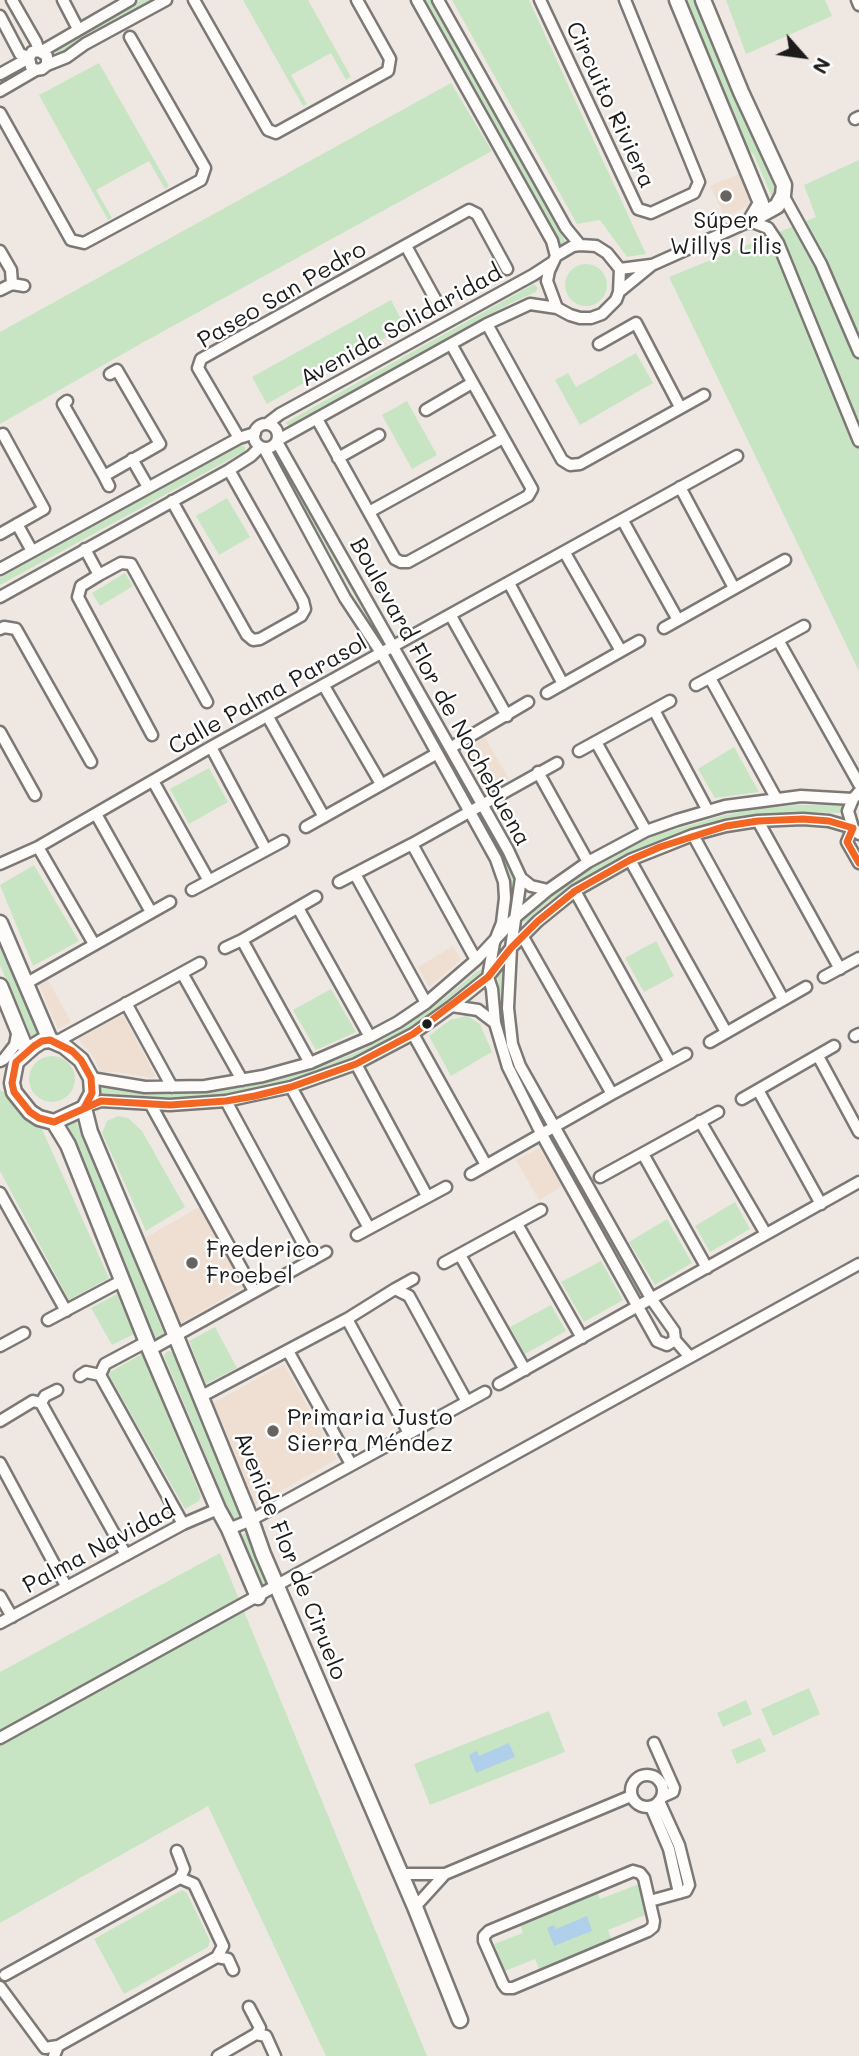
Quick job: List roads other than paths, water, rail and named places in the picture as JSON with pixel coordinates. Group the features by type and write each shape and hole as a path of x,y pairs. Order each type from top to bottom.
{"main road":[{"path":"677,0 761,203 750,221"},
{"path":"703,0 784,185 783,195 777,206 750,221"},
{"path":"0,923 25,984 53,1041"},
{"path":"0,986 18,1028 22,1057 12,1083 7,1088 30,1112 54,1122 84,1108 92,1093 91,1078 81,1059 72,1051 53,1041 42,1041 22,1057"},
{"name":"Avenide Flor de Ciruelo","path":"84,1108 90,1132 460,2020"},
{"name":"Avenide Flor de Ciruelo","path":"54,1122 68,1144 149,1346 258,1597"}],"street":[{"path":"12,0 40,51 47,56 47,65"},
{"path":"63,0 76,25"},
{"path":"0,74 29,57 32,52 40,51 76,25 130,0"},
{"path":"0,91 36,70 67,57 85,44 166,0"},
{"path":"194,0 268,130 276,133 388,71 390,60 357,0"},
{"path":"417,0 552,241 555,259 547,281 557,308 580,318 602,314 611,307 619,292 652,265 750,221 768,228 778,243 859,441"},
{"path":"438,0 566,228 580,245"},
{"name":"Circuito Riviera","path":"540,0 638,209 651,213 694,193 699,182 625,0"},
{"path":"857,0 859,5"},
{"path":"0,16 20,54 29,57"},
{"path":"0,113 71,240 84,243 201,180 205,168 130,37"},
{"path":"29,57 31,67 36,70"},
{"path":"783,195 821,264 859,352"},
{"name":"Paseo San Pedro","path":"239,438 198,369 201,359 468,210 477,214 508,269"},
{"path":"406,246 439,306"},
{"path":"555,259 573,246 596,246 607,253 620,269 619,292"},
{"path":"0,251 11,270 12,284"},
{"name":"Avenida Solidaridad","path":"267,424 280,414 533,275 555,259"},
{"path":"620,269 652,265"},
{"path":"0,290 12,284 24,285"},
{"name":"Avenida Solidaridad","path":"277,441 487,324 530,304 557,308"},
{"path":"599,344 635,323 680,407"},
{"path":"487,324 562,460 570,465 580,464 704,395"},
{"path":"317,418 395,559 401,562 408,562 528,496 532,489 451,344"},
{"path":"67,401 63,404 106,481 132,459 161,447 117,370 110,374"},
{"path":"426,410 472,383"},
{"path":"0,597 172,501 232,475 262,447 271,447 277,441 277,430 267,424 259,426 255,433 255,440 262,447"},
{"path":"0,569 239,438 255,433"},
{"path":"0,534 46,512 3,434"},
{"path":"338,458 379,436"},
{"path":"369,512 503,438"},
{"name":"Boulevard Flor de Nochebuena","path":"262,447 345,598 382,654 496,859 504,882 505,898 502,923 494,943 488,977 492,989 495,1023 508,1067 634,1309 657,1341 667,1345 675,1340 674,1331 520,1066 512,1044 508,1008 511,948 521,878 483,804 277,441"},
{"name":"Calle Palma Parasol","path":"0,864 38,847 211,747 737,456"},
{"path":"132,459 148,487"},
{"path":"172,501 247,635 254,640 260,639 301,616 305,610 303,601 232,475"},
{"path":"680,487 734,588"},
{"path":"623,521 678,621"},
{"path":"17,524 32,551"},
{"path":"85,549 99,575"},
{"path":"565,552 621,651"},
{"path":"664,628 785,560"},
{"path":"152,735 78,597 81,586 99,575 121,563 131,564 207,702"},
{"path":"509,583 563,684"},
{"path":"451,616 507,716"},
{"path":"696,685 804,626"},
{"path":"0,629 16,629 91,762"},
{"path":"778,640 859,784"},
{"path":"547,693 639,641"},
{"path":"710,678 776,799"},
{"path":"324,686 381,785"},
{"path":"579,751 670,701"},
{"path":"450,748 528,702"},
{"path":"654,710 708,811"},
{"path":"268,717 324,817"},
{"path":"0,732 35,794"},
{"path":"596,742 646,831"},
{"path":"211,747 266,850"},
{"path":"306,827 436,754"},
{"path":"339,882 557,763"},
{"path":"538,772 588,862"},
{"path":"153,782 209,881"},
{"path":"91,1078 145,1087 205,1086 310,1063 370,1037 426,1003 476,960 517,916 548,890 588,862 646,831 724,806 801,796 856,795 848,811 856,831"},
{"path":"96,814 151,912"},
{"path":"84,1108 101,1101 151,1105 226,1101 291,1087 356,1064 413,1034 452,1006 488,977 511,948 538,921 575,891 630,860 693,835 758,821 803,819 829,821 856,831"},
{"path":"758,821 840,969"},
{"path":"856,831 847,842 859,863"},
{"path":"693,835 783,999"},
{"path":"192,890 283,841"},
{"path":"412,844 476,960"},
{"path":"38,847 94,944"},
{"path":"630,860 726,1032"},
{"path":"355,874 426,1003"},
{"path":"521,878 531,886 548,890"},
{"path":"575,891 670,1062"},
{"path":"225,948 316,897"},
{"path":"25,984 170,902"},
{"path":"298,908 370,1037"},
{"path":"523,936 533,964 612,1094"},
{"path":"242,940 310,1063"},
{"path":"824,977 859,958"},
{"path":"53,1041 200,963"},
{"path":"182,973 242,1080"},
{"path":"710,1042 806,987"},
{"path":"126,1003 172,1087"},
{"path":"452,1006 478,1010 495,1023"},
{"path":"0,1062 15,1045 18,1028"},
{"path":"413,1034 486,1165"},
{"path":"742,1099 834,1046"},
{"path":"471,1174 686,1054"},
{"path":"818,1056 859,1132"},
{"path":"0,1062 22,1057"},
{"path":"356,1064 427,1196"},
{"path":"291,1087 369,1228"},
{"path":"758,1090 821,1204"},
{"path":"226,1101 312,1260"},
{"path":"151,1105 254,1291"},
{"path":"600,1177 718,1112"},
{"path":"700,1121 766,1234"},
{"path":"643,1154 707,1268"},
{"path":"499,1384 859,1182"},
{"path":"357,1235 446,1187"},
{"path":"0,1193 66,1311"},
{"path":"444,1263 541,1210"},
{"path":"517,1224 582,1338"},
{"path":"100,1375 105,1364 175,1336 326,1252"},
{"path":"460,1255 525,1370"},
{"path":"0,1738 859,1264"},
{"path":"200,1397 346,1319 413,1279"},
{"path":"48,1320 123,1280"},
{"path":"395,1289 409,1296 467,1402"},
{"path":"346,1319 409,1433"},
{"path":"0,1331 3,1344 24,1333"},
{"path":"675,1340 690,1357"},
{"path":"288,1351 351,1464"},
{"path":"80,1376 86,1372 100,1375 183,1524"},
{"path":"41,1403 46,1396 57,1390"},
{"path":"229,1529 251,1520 485,1392"},
{"path":"0,1421 33,1402 41,1403"},
{"path":"41,1403 126,1555"},
{"path":"0,1463 66,1586"},
{"name":"Palma Navidad","path":"0,1623 183,1524 218,1509"},
{"path":"0,1596 12,1617"},
{"path":"650,1901 686,1891 689,1885 678,1845 658,1802 662,1787 660,1782 648,1775 638,1778 634,1781 631,1796 641,1807 658,1802 673,1793 674,1788 654,1742"},
{"path":"400,1874 445,1874 631,1796"},
{"path":"177,1851 184,1869 180,1878 1,1980 45,2048 56,2051 217,1957 223,1946 194,1884 180,1878"},
{"path":"633,1871 644,1878 650,1901 654,1921 653,1927 648,1931 513,1988 506,1988 503,1984 484,1941 484,1936 489,1931 633,1871"},
{"path":"415,1907 445,1874"},
{"path":"217,1957 228,1959 233,1970"},
{"path":"218,2056 256,2034 260,2028 249,2007"},
{"path":"256,2034 266,2036 275,2056"}],"water":[{"path":"509,1743 515,1757 476,1773 469,1755 477,1751 479,1756"},
{"path":"587,1916 592,1931 554,1946 547,1928 554,1925 556,1929"}],"place":[{"name":"Súper Willys Lilis","path":"726,196"},
{"name":"Frederico Froebel","path":"192,1263"},
{"name":"Primaria Justo Sierra Méndez","path":"273,1431"}]}
